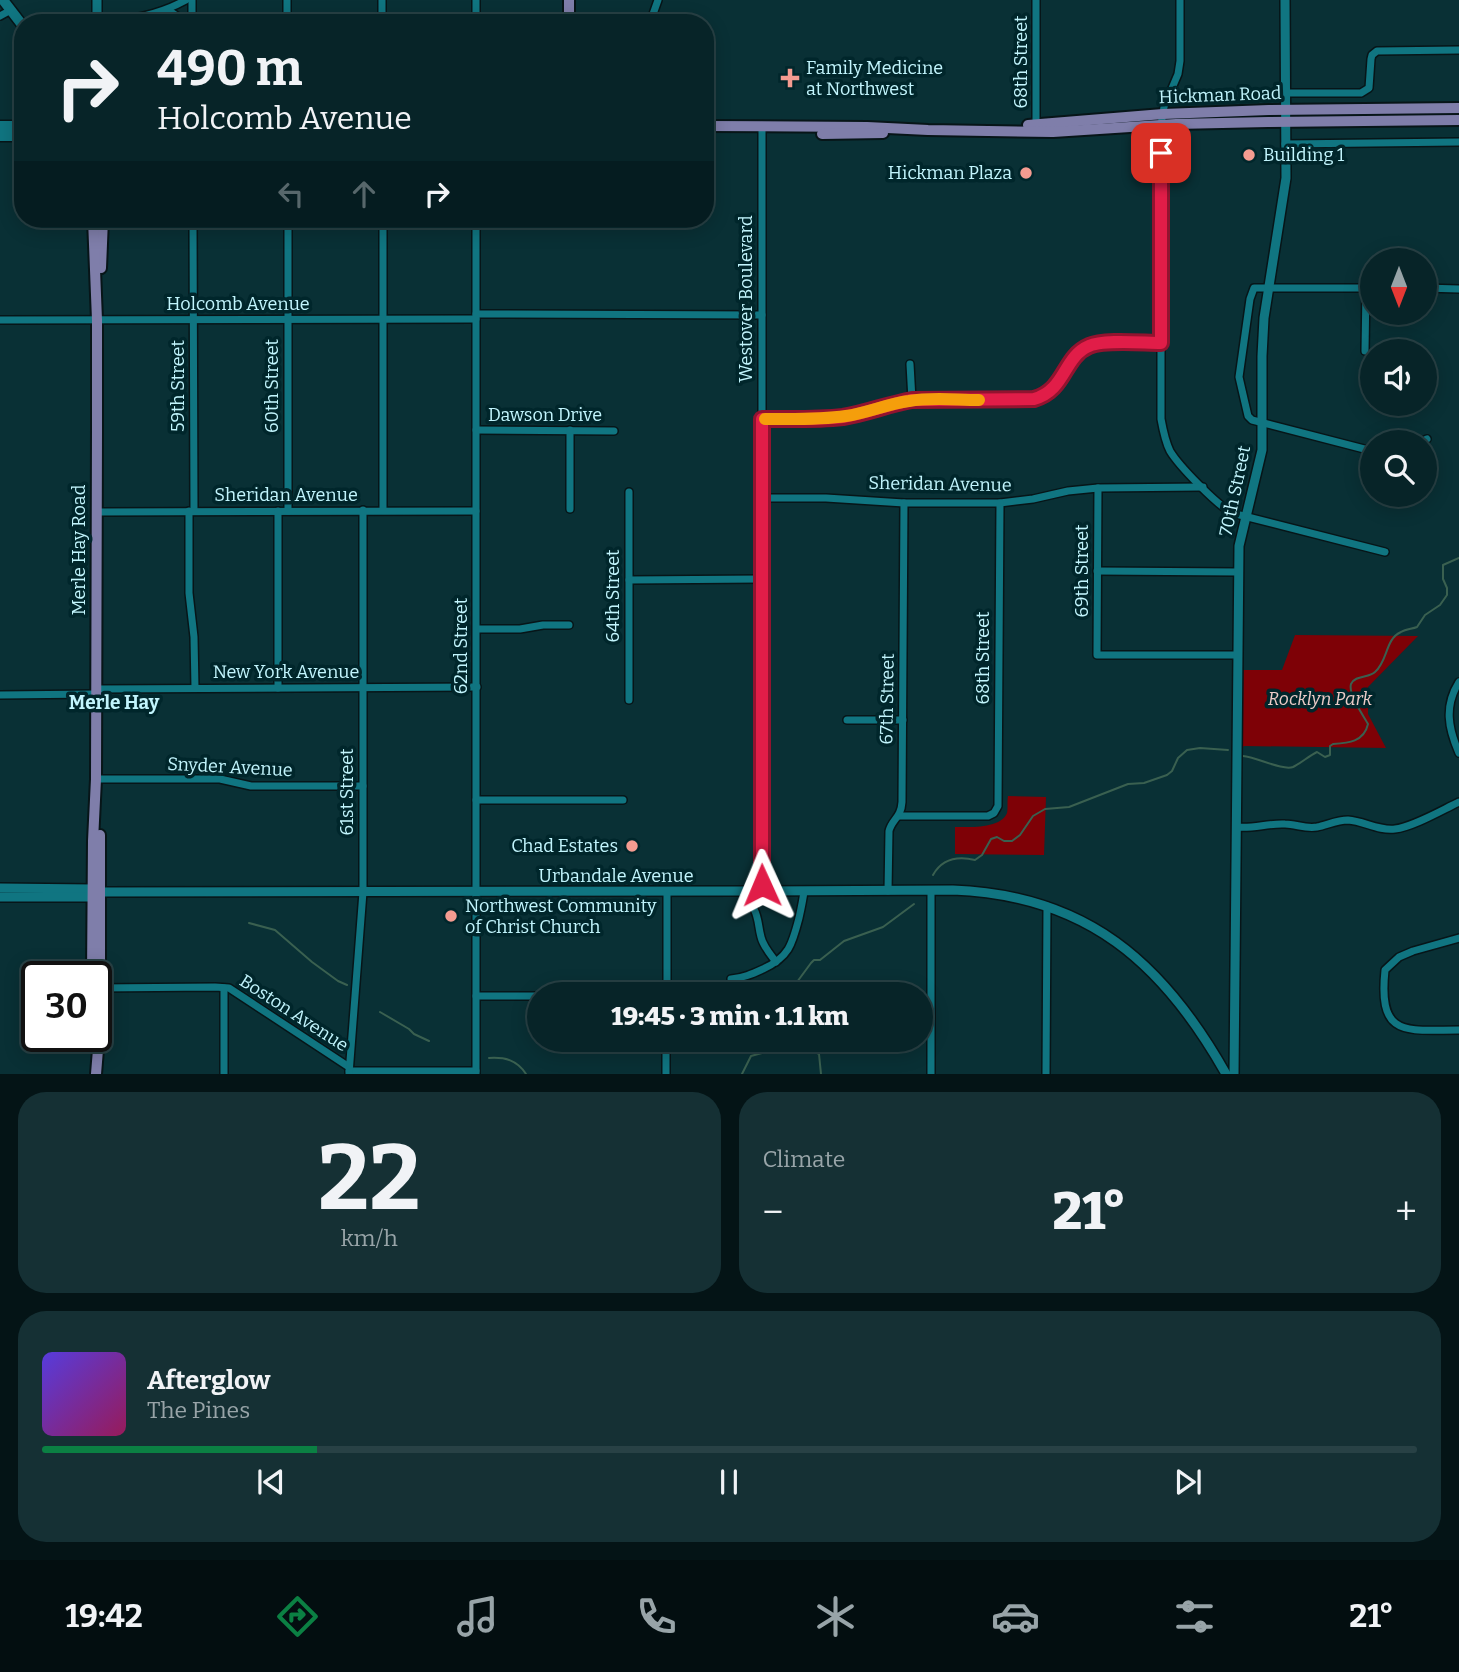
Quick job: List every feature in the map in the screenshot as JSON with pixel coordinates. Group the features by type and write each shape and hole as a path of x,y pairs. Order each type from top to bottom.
{"main road":[{"path":"4,0 14,14"},
{"name":"Hickman Road","path":"714,133 867,127 984,131 1162,120 1459,108"},
{"name":"Hickman Road","path":"1285,116 1459,120"},
{"name":"Hickman Road","path":"714,127 762,130"},
{"name":"Merle Hay Road","path":"93,228 97,320 96,779 99,831 93,961"},
{"name":"Merle Hay Road","path":"97,320 102,228"},
{"name":"Merle Hay Road","path":"95,892 97,961"},
{"name":"Merle Hay Road","path":"94,1052 96,1073"},
{"name":"Merle Hay Road","path":"96,1073 98,1052"}],"street":[{"path":"154,14 186,0"},
{"name":"68th Street","path":"1036,128 1037,0"},
{"path":"1180,0 1180,61 1162,120 1161,419 1164,437 1174,456 1223,508 1245,517 1385,552"},
{"name":"70th Street","path":"1234,1073 1239,546 1262,450 1264,318 1286,178 1284,0"},
{"path":"0,16 11,10"},
{"path":"168,10 175,14"},
{"name":"Hickman Road","path":"1285,93 1362,93 1369,88 1370,59 1377,51 1459,50"},
{"name":"Westover Boulevard","path":"762,130 762,891"},
{"path":"1285,144 1459,142"},
{"name":"59th Street","path":"193,228 192,511 189,593 194,637 195,688"},
{"name":"60th Street","path":"288,228 288,511"},
{"path":"383,228 383,510"},
{"name":"62nd Street","path":"476,228 476,1072"},
{"path":"1360,288 1254,288 1251,292 1239,377 1248,416 1252,420 1360,448"},
{"path":"1437,288 1459,289"},
{"name":"Holcomb Avenue","path":"0,320 762,315"},
{"path":"762,419 844,416 875,411 912,400 1034,399 1044,397 1052,391 1075,357 1089,345 1161,343"},
{"path":"910,364 912,400"},
{"name":"Dawson Drive","path":"476,430 614,430"},
{"path":"570,430 570,509"},
{"name":"Sheridan Avenue","path":"761,498 1000,503 1098,488 1203,487"},
{"name":"69th Street","path":"1098,488 1097,655 1238,655"},
{"name":"64th Street","path":"629,492 629,700"},
{"name":"67th Street","path":"888,891 888,831 898,816 902,802 904,503"},
{"name":"68th Street","path":"898,816 980,817 994,813 998,806 1000,503"},
{"name":"61st Street","path":"349,1071 363,892 363,510"},
{"path":"278,511 278,688"},
{"name":"Sheridan Avenue","path":"97,512 476,511"},
{"path":"1097,571 1238,572"},
{"path":"629,580 761,579"},
{"path":"477,629 569,625"},
{"path":"1459,682 1448,713 1448,725 1459,753"},
{"name":"New York Avenue","path":"0,695 195,688 477,687"},
{"path":"847,720 902,720"},
{"name":"Snyder Avenue","path":"96,779 220,779 251,786 363,786"},
{"path":"477,800 624,800"},
{"path":"1237,827 1286,824 1307,828 1340,820 1395,830 1459,802"},
{"name":"Urbandale Avenue","path":"0,888 95,892 979,892 1047,906 1080,919 1124,947 1155,975 1183,1006 1226,1073"},
{"path":"931,890 931,982"},
{"path":"667,891 667,982"},
{"path":"731,978 753,974 784,956 793,942 804,891"},
{"name":"Urbandale Avenue","path":"0,897 95,892"},
{"path":"1046,1073 1047,906"},
{"path":"754,909 764,945 776,962"},
{"path":"1459,938 1399,957 1385,970 1384,982 1384,1003 1393,1022 1412,1030 1459,1030"},
{"name":"Boston Avenue","path":"112,988 233,990 349,1071 476,1072"},
{"path":"224,988 224,1073"},
{"path":"476,996 527,996"},
{"path":"666,1052 666,1073"},
{"path":"930,1052 930,1073"}],"green space":[{"name":"Rocklyn Park","path":"1295,635 1418,636 1368,687 1368,714 1386,748 1237,748 1238,670 1282,670"},
{"path":"1008,796 1046,797 1044,855 955,854 955,827 984,826 998,822 1007,813"}],"waterway":[{"path":"1243,756 1289,768 1317,752 1325,757 1330,755 1330,746 1333,744 1350,742 1363,735 1368,724 1354,699 1351,684 1356,679 1375,672 1396,635 1417,627 1425,615 1440,605 1447,595 1443,565 1459,558"},
{"path":"933,875 941,865 951,860 975,860 982,855 991,839 997,837 1012,841 1020,835 1033,816 1045,809 1069,807 1128,784 1144,783 1167,775 1187,750 1228,750"},
{"path":"797,982 814,960 820,960 844,941 883,927 914,904"},
{"path":"249,923 275,930 312,962 347,985"},
{"path":"380,1012 429,1041"},
{"path":"742,1074 751,1056 763,1052"},
{"path":"815,1052 819,1054 821,1074"},
{"path":"489,1058 510,1060 519,1065 526,1074"}],"slow traffic":[{"path":"765,419 844,416 875,411 912,400 979,400"}],"place":[{"name":"Family Medicine at Northwest","path":"790,78"},
{"name":"Building 1","path":"1249,155"},
{"name":"Hickman Plaza","path":"1026,173"},
{"name":"Chad Estates","path":"632,846"},
{"name":"Northwest Community of Christ Church","path":"451,916"}],"district":[{"name":"Merle Hay","path":"114,702"}],"route":[{"path":"762,885 762,419 844,416 875,411 912,400 1034,399 1044,397 1052,391 1075,357 1089,345 1161,343 1161,153"}]}
